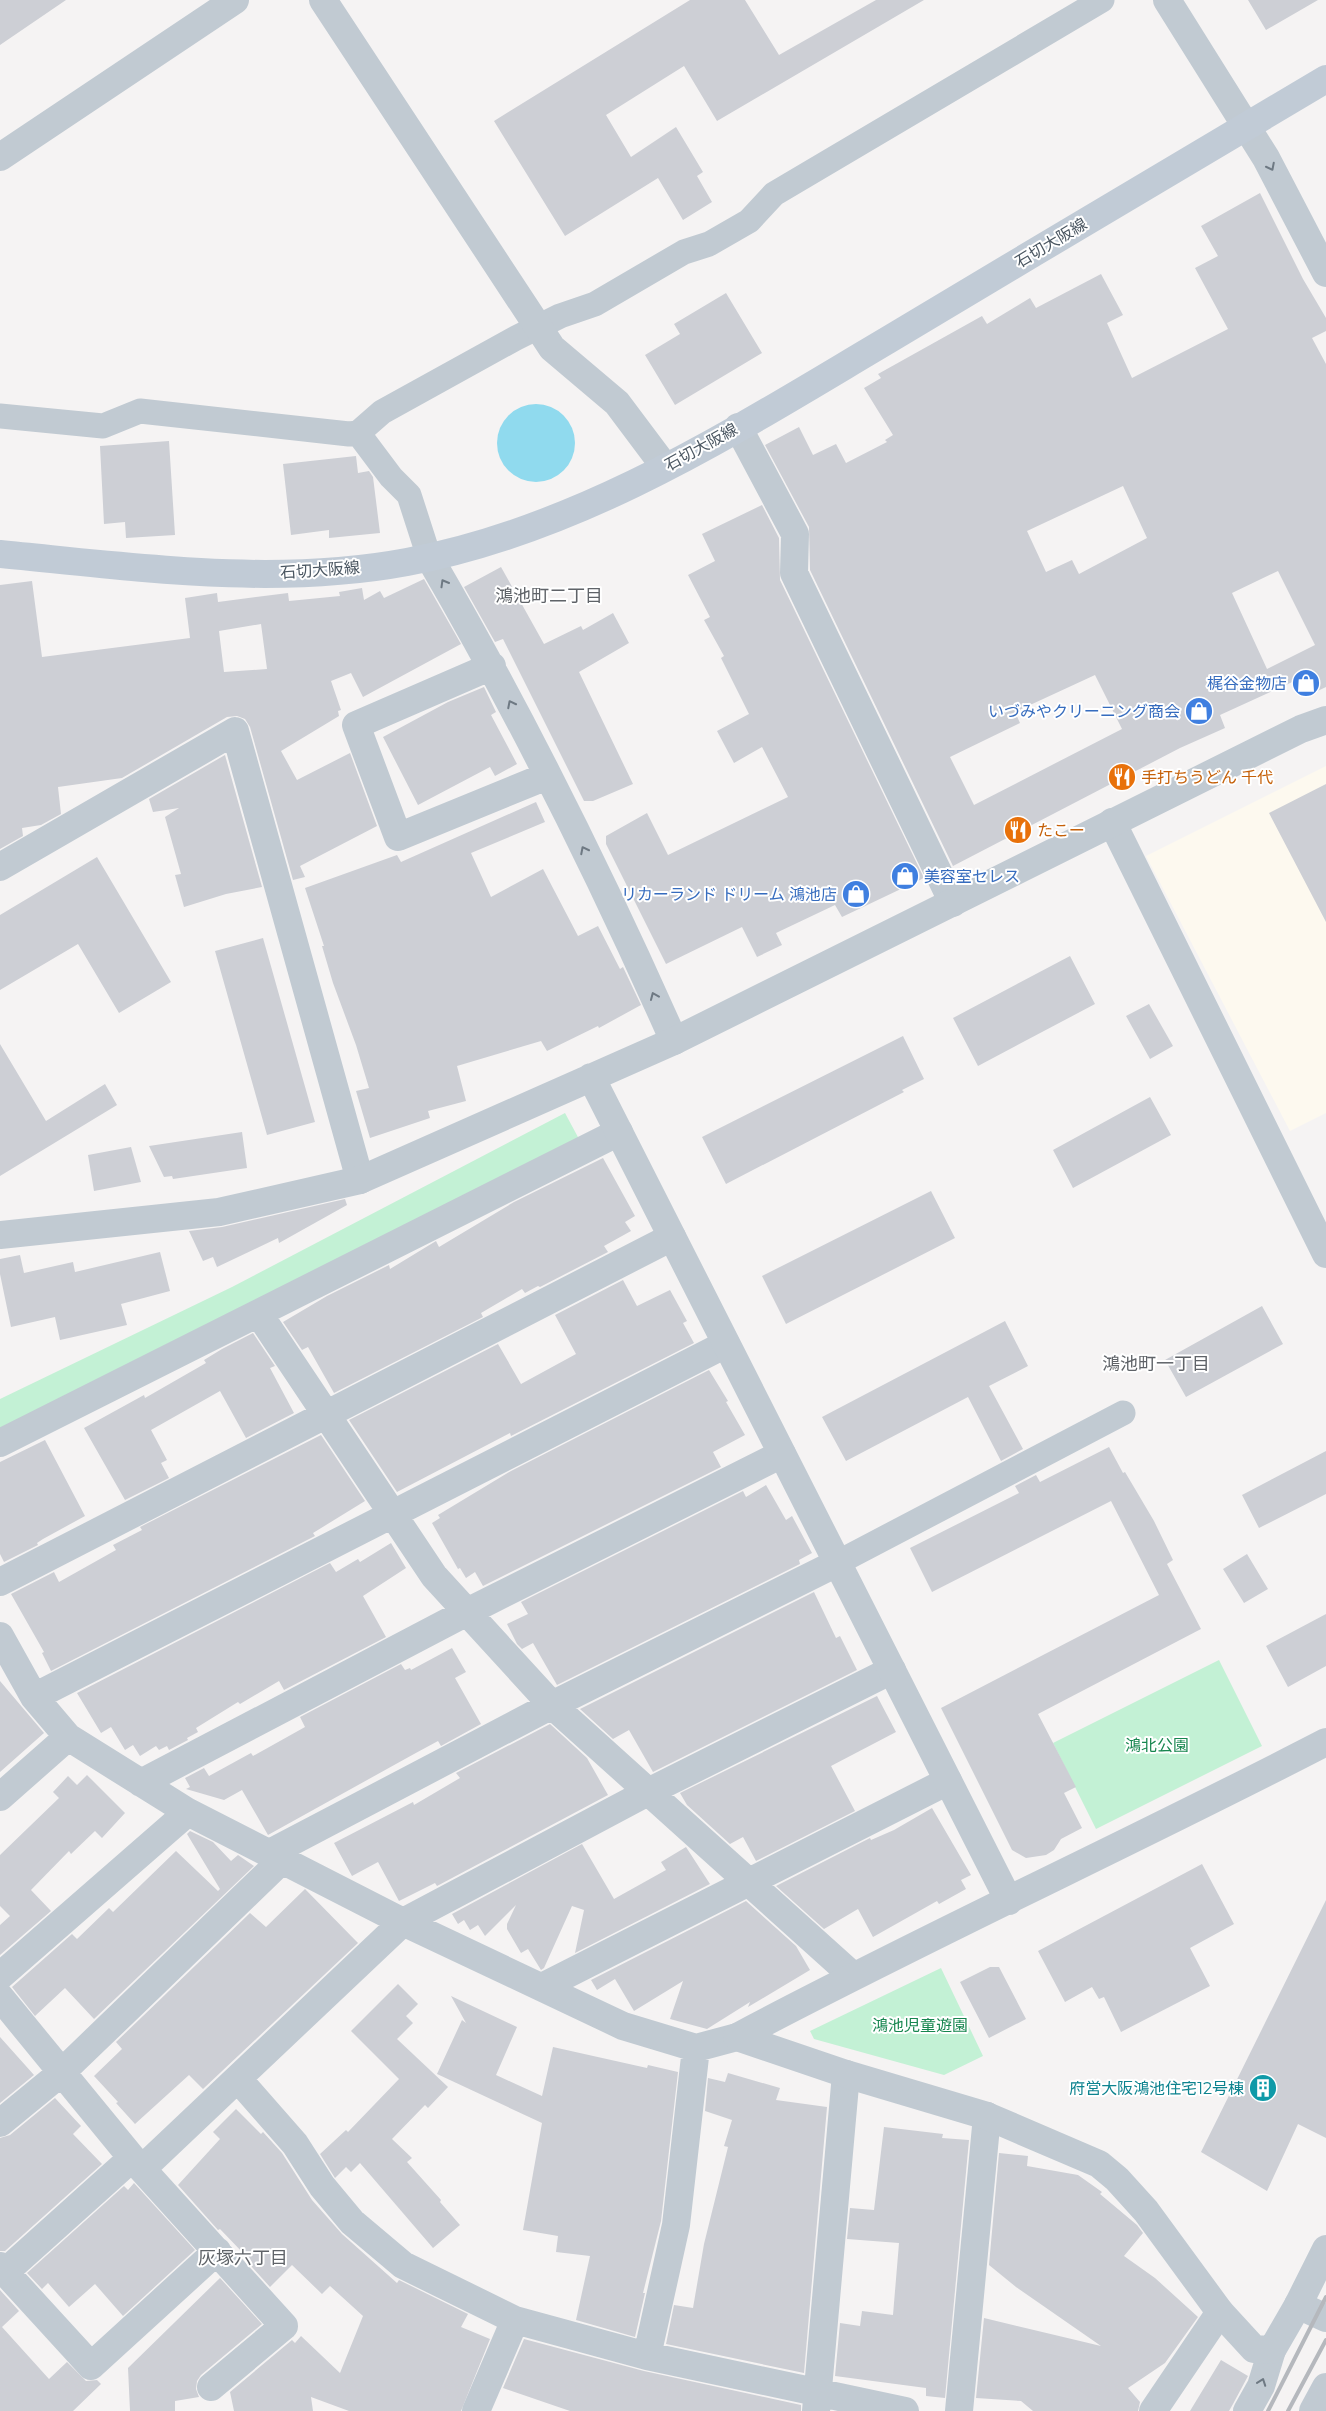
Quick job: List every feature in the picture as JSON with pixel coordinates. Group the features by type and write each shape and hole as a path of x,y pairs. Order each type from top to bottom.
{"main road":[{"name":"石切大阪線","path":"0,554 150,568 272,574 329,571 429,557 499,538 562,516 602,500 738,427 1326,79"}],"street":[{"path":"0,157 235,0"},
{"path":"323,0 552,348 617,403 665,467"},
{"path":"0,416 103,426 140,411 349,434 358,433 382,412 560,316 595,304 684,252 709,244 749,222 774,194 1102,0"},
{"path":"1168,0 1266,158 1326,273"},
{"path":"738,427 795,534 794,573 953,903"},
{"path":"358,433 391,477 409,494 429,557 492,666 634,948 674,1041"},
{"path":"492,666 356,726 398,836 547,776"},
{"path":"0,1235 219,1212 360,1180 674,1041 861,946 953,903 1300,729 1326,720"},
{"path":"0,867 235,730 360,1180"},
{"path":"1112,822 1326,1254"},
{"path":"591,1077 1010,1901"},
{"path":"0,1442 259,1314 619,1132"},
{"path":"0,1582 672,1237"},
{"path":"259,1314 434,1576 552,1705 853,1976"},
{"path":"34,1697 726,1344"},
{"path":"0,2123 61,2072 276,1856 552,1705 837,1563 1123,1413"},
{"path":"141,1783 467,1612 782,1454"},
{"path":"0,1636 34,1697 68,1737 188,1812 403,1922 623,2026 696,2048 738,2037 853,1976 1010,1901 1326,1742"},
{"path":"217,2251 90,2366 2,2269 138,2163 238,2079 403,1922 648,1792 892,1670"},
{"path":"0,1797 68,1737"},
{"path":"542,1987 948,1781"},
{"path":"0,1976 188,1812"},
{"path":"0,1997 138,2163 284,2326 211,2388"},
{"path":"738,2037 846,2074 987,2116 1099,2164 1117,2179 1146,2211 1220,2312 1254,2349 1272,2350"},
{"path":"647,2356 676,2225 696,2048"},
{"path":"817,2402 846,2074"},
{"path":"238,2079 295,2144 322,2186 352,2222 403,2265 515,2320 817,2402 905,2411"},
{"path":"959,2411 987,2116"},
{"path":"1247,2411 1261,2386 1272,2350 1326,2250"},
{"path":"1298,2305 1326,2318"},
{"path":"1153,2411 1220,2312"},
{"path":"476,2411 515,2320"},
{"path":"1313,2411 1326,2387"}],"shaded area":[{"path":"1326,766 1326,1113 1290,1131 1146,856"}],"green space":[{"path":"565,1113 579,1139 0,1436 0,1399 232,1287"},
{"name":"鴻北公園","path":"1219,1660 1262,1746 1096,1829 1053,1743"},
{"name":"鴻池児童遊園","path":"941,1968 983,2056 944,2075 814,2039 810,2031"}],"water":[{"path":"536,404 551,407 568,421 572,428 575,443 572,458 558,475 551,479 536,482 521,479 504,465 500,458 497,443 500,428 514,411 521,407"}],"building":[{"path":"0,0 66,0 0,45"},
{"path":"690,0 745,0 779,55 876,0 924,0 717,121 684,66 606,115 631,157 676,127 703,172 697,176 712,202 683,220 658,178 565,236 494,121"},
{"path":"1248,0 1318,0 1266,30"},
{"path":"1260,193 1303,279 1326,318 1326,331 1312,338 1326,364 1326,687 1309,695 1301,678 1220,715 1225,728 1180,748 953,866 810,570 809,527 765,445 799,427 813,455 836,444 846,463 887,442 885,440 893,435 864,388 881,378 878,374 982,316 987,324 1030,298 1036,308 1101,274 1123,315 1107,323 1132,378 1228,329 1195,268 1218,256 1201,226","holes":["1123,486 1147,538 1079,574 1072,560 1046,572 1027,531","1278,571 1315,645 1267,669 1232,593","1095,675 1122,729 974,805 950,757 1020,723 1015,712"]},
{"path":"726,293 762,353 675,405 645,355 680,334 674,324"},
{"path":"169,441 175,535 126,538 125,522 104,524 100,446"},
{"path":"356,456 358,473 369,471 373,477 380,533 329,538 329,530 291,535 283,464"},
{"path":"762,505 779,538 780,580 924,878 842,917 835,905 776,933 782,945 757,957 742,927 666,964 606,844 606,836 647,813 668,855 788,797 762,747 734,763 717,731 749,714 721,658 724,656 704,620 710,617 688,575 715,561 702,534"},
{"path":"501,567 544,644 581,626 583,630 613,613 629,643 579,672 633,784 593,801 584,801 503,639 495,642 464,587"},
{"path":"424,579 461,644 363,697 351,673 331,681 341,710 338,711 339,716 281,751 297,780 350,753 377,826 300,866 305,877 293,880 250,727 245,719 237,716 227,717 122,778 58,787 61,814 41,825 22,828 23,836 0,849 0,585 32,581 42,657 190,638 185,598 217,593 218,602 288,593 289,601 340,596 339,592 362,588 364,600 380,591 384,598","holes":["261,624 267,669 224,672 219,631"]},
{"path":"484,687 496,712 491,715 517,764 495,776 490,767 418,805 383,737 448,702"},
{"path":"225,755 262,887 226,894 184,907 175,875 181,874 165,817 179,808 153,812 149,799"},
{"path":"1326,784 1326,922 1269,813"},
{"path":"536,802 545,822 471,853 491,897 543,869 578,936 598,926 620,969 623,967 641,1005 599,1028 598,1026 547,1051 541,1041 457,1066 466,1101 428,1111 430,1118 370,1138 356,1091 369,1088 356,1045 333,983 322,946 324,946 305,888 397,855 401,862"},
{"path":"97,857 171,982 119,1013 78,944 0,990 0,915"},
{"path":"263,938 315,1122 267,1135 215,951"},
{"path":"1070,956 1095,1004 978,1066 953,1018"},
{"path":"1149,1004 1173,1046 1150,1059 1126,1016"},
{"path":"903,1036 924,1079 902,1090 904,1092 726,1184 702,1137"},
{"path":"0,1044 46,1121 105,1084 117,1105 0,1176"},
{"path":"1150,1097 1171,1135 1073,1188 1053,1150"},
{"path":"242,1132 247,1168 173,1179 172,1176 164,1177 149,1146"},
{"path":"131,1147 141,1182 94,1191 88,1155"},
{"path":"603,1158 635,1216 625,1222 631,1231 604,1246 608,1252 540,1287 538,1286 525,1293 522,1289 481,1313 483,1317 334,1393 308,1347 302,1350 283,1322 327,1296 389,1265 390,1269 436,1241 439,1247 514,1202"},
{"path":"931,1191 955,1238 786,1324 762,1276"},
{"path":"345,1199 347,1205 279,1243 278,1238 217,1267 213,1257 203,1261 189,1231 222,1227"},
{"path":"160,1252 170,1291 121,1304 127,1325 60,1340 55,1317 11,1327 0,1274 0,1259 20,1255 24,1273 73,1262 75,1272"},
{"path":"623,1280 637,1306 670,1290 687,1321 683,1323 694,1343 511,1436 510,1433 397,1492 349,1420 498,1344 521,1384 576,1354 555,1315"},
{"path":"1262,1306 1283,1344 1186,1397 1165,1360"},
{"path":"1005,1321 1028,1366 989,1386 1023,1449 1001,1461 968,1397 846,1461 822,1417"},
{"path":"253,1333 275,1366 270,1368 294,1413 246,1438 220,1391 151,1430 167,1460 161,1463 169,1478 125,1500 84,1428 144,1395 145,1398 206,1363 204,1360 222,1349"},
{"path":"709,1370 728,1401 726,1402 745,1435 713,1452 721,1467 483,1586 475,1572 466,1578 460,1568 458,1569 432,1523 440,1518 438,1515 511,1471"},
{"path":"321,1435 365,1501 313,1533 315,1536 51,1671 42,1653 44,1652 11,1594 54,1572 59,1582 116,1550 113,1545 142,1530 140,1527"},
{"path":"45,1440 85,1516 43,1539 37,1543 38,1545 4,1562 0,1554 0,1462"},
{"path":"1109,1447 1123,1473 1125,1472 1154,1521 1173,1560 1167,1564 1201,1629 1038,1714 1076,1787 1064,1793 1082,1828 1061,1839 1054,1850 1046,1855 1026,1858 1012,1850 941,1708 1159,1595 1111,1501 932,1592 910,1548 1019,1493 1015,1486 1036,1475 1040,1482"},
{"path":"1326,1451 1326,1494 1259,1528 1242,1495"},
{"path":"766,1485 786,1520 792,1516 812,1553 799,1560 800,1564 557,1685 533,1643 522,1649 517,1644 507,1624 528,1614 521,1602 743,1491 746,1497"},
{"path":"391,1543 406,1568 363,1596 386,1637 284,1690 279,1681 240,1704 238,1702 196,1728 198,1732 187,1738 188,1740 169,1750 167,1746 159,1750 156,1746 140,1756 133,1745 125,1750 111,1727 101,1733 77,1693 330,1563 336,1572 358,1559 360,1562"},
{"path":"1247,1554 1268,1589 1244,1603 1223,1569"},
{"path":"814,1592 836,1638 840,1636 857,1670 653,1772 629,1730 613,1739 580,1709"},
{"path":"1326,1614 1326,1666 1288,1687 1266,1646"},
{"path":"452,1648 466,1672 455,1678 481,1724 441,1746 438,1741 268,1835 242,1790 224,1800 186,1789 190,1787 185,1778 204,1768 209,1776 251,1753 253,1756 305,1727 300,1717 401,1664 405,1670 410,1668 411,1670"},
{"path":"0,1681 44,1733 0,1772"},
{"path":"877,1696 896,1732 831,1766 855,1811 756,1861 743,1837 730,1844 687,1805 680,1793"},
{"path":"550,1724 587,1758 608,1795 437,1886 435,1883 399,1901 378,1862 352,1876 334,1843 413,1802 414,1805 460,1778 456,1773"},
{"path":"87,1775 125,1813 102,1838 95,1831 71,1854 69,1851 31,1890 51,1911 0,1955 0,1925 10,1916 0,1906 0,1855 59,1798 53,1792 68,1776 77,1785"},
{"path":"932,1808 971,1875 961,1880 966,1889 939,1904 937,1901 873,1937 858,1909 824,1929 776,1886 870,1838 871,1840 894,1830"},
{"path":"190,1831 213,1842 231,1861 238,1855 254,1866 94,2019 65,1988 35,2016 12,1987 72,1934 77,1939 109,1908 113,1912 176,1851 218,1891 220,1889 187,1834"},
{"path":"582,1844 614,1899 666,1870 661,1862 686,1847 710,1884 575,1953 584,1910 572,1906 544,1968 541,1970 528,1949 521,1953 507,1929 507,1924 516,1905 485,1936 478,1925 470,1930 464,1920 458,1924 452,1914"},
{"path":"1202,1864 1234,1924 1190,1948 1210,1986 1121,2032 1104,1997 1099,1999 1092,1987 1065,2002 1038,1951"},
{"path":"305,1889 358,1943 203,2089 189,2075 135,2124 94,2076 122,2049 116,2042 250,1913 266,1927"},
{"name":"府営大阪鴻池住宅12号棟","path":"1326,1900 1326,2138 1298,2124 1267,2191 1201,2152"},
{"path":"746,1901 796,1946 810,1970 748,2007 750,2002 707,2029 670,2019 683,1981 634,2011 615,1979 597,1990 591,1980"},
{"path":"990,1967 999,1967 1026,2019 989,2038 960,1982"},
{"path":"398,1984 418,2004 406,2016 413,2023 397,2039 448,2087 428,2108 425,2105 392,2139 412,2158 407,2162 441,2200 440,2202 460,2225 433,2248 360,2163 351,2172 346,2167 335,2178 320,2154 346,2130 348,2132 399,2079 351,2031"},
{"path":"451,1996 517,2027 496,2075 542,2096 553,2047 647,2068 648,2065 678,2072 661,2221 643,2293 645,2293 635,2337 576,2320 590,2256 556,2252 558,2236 523,2230 542,2123 437,2074 462,2020 466,2023"},
{"path":"0,2037 34,2075 0,2103"},
{"path":"728,2073 780,2088 776,2100 827,2107 804,2373 666,2344 674,2305 693,2308 704,2244 728,2147 724,2146 732,2120 705,2111 708,2078 725,2082"},
{"path":"55,2098 81,2126 73,2134 102,2164 5,2251 0,2251 0,2138 10,2135"},
{"path":"236,2109 261,2134 263,2132 282,2153 312,2200 342,2234 397,2283 399,2280 468,2314 461,2327 490,2339 461,2411 349,2411 311,2397 313,2411 234,2411 230,2392 292,2340 295,2343 301,2336 340,2373 363,2316 330,2286 322,2294 292,2265 270,2287 242,2256 244,2254 220,2229 218,2230 178,2185 220,2139 213,2132"},
{"path":"884,2127 943,2134 942,2138 969,2140 945,2398 926,2396 926,2388 835,2376 840,2323 860,2326 862,2311 893,2315 899,2243 847,2239 850,2208 874,2210"},
{"path":"999,2153 1028,2156 1027,2166 1078,2175 1102,2192 1100,2194 1137,2225 1143,2233 1124,2256 1155,2278 1198,2317 1165,2363 1128,2388 1140,2402 1138,2411 1033,2411 1021,2401 976,2398 984,2318 1101,2346 1016,2287 989,2265"},
{"path":"134,2183 195,2250 123,2316 95,2284 69,2307 48,2283 42,2289 27,2273 124,2186 128,2190"},
{"path":"220,2278 262,2324 201,2375 197,2381 196,2389 199,2397 175,2401 175,2411 130,2411 128,2368"},
{"path":"0,2290 19,2311 2,2327 49,2379 67,2362 86,2381 97,2380 101,2384 73,2411 0,2411"},
{"path":"524,2339 644,2371 801,2405 801,2411 570,2411 503,2388"},
{"path":"1221,2360 1248,2376 1229,2411 1190,2411"}],"railway":[{"path":"1268,2411 1326,2297"},
{"path":"1288,2411 1326,2340"}],"place":[{"name":"梶谷金物店","path":"1306,683"},
{"name":"いづみやクリーニング商会","path":"1199,711"},
{"name":"手打ちうどん 千代","path":"1122,777"},
{"name":"たこー","path":"1018,830"},
{"name":"美容室セレス","path":"905,876"},
{"name":"リカーランド ドリーム 鴻池店","path":"856,894"},
{"name":"府営大阪鴻池住宅12号棟","path":"1263,2088"}],"district":[{"name":"鴻池町二丁目","path":"549,596"},
{"name":"鴻池町一丁目","path":"1156,1364"},
{"name":"灰塚六丁目","path":"243,2258"}]}
